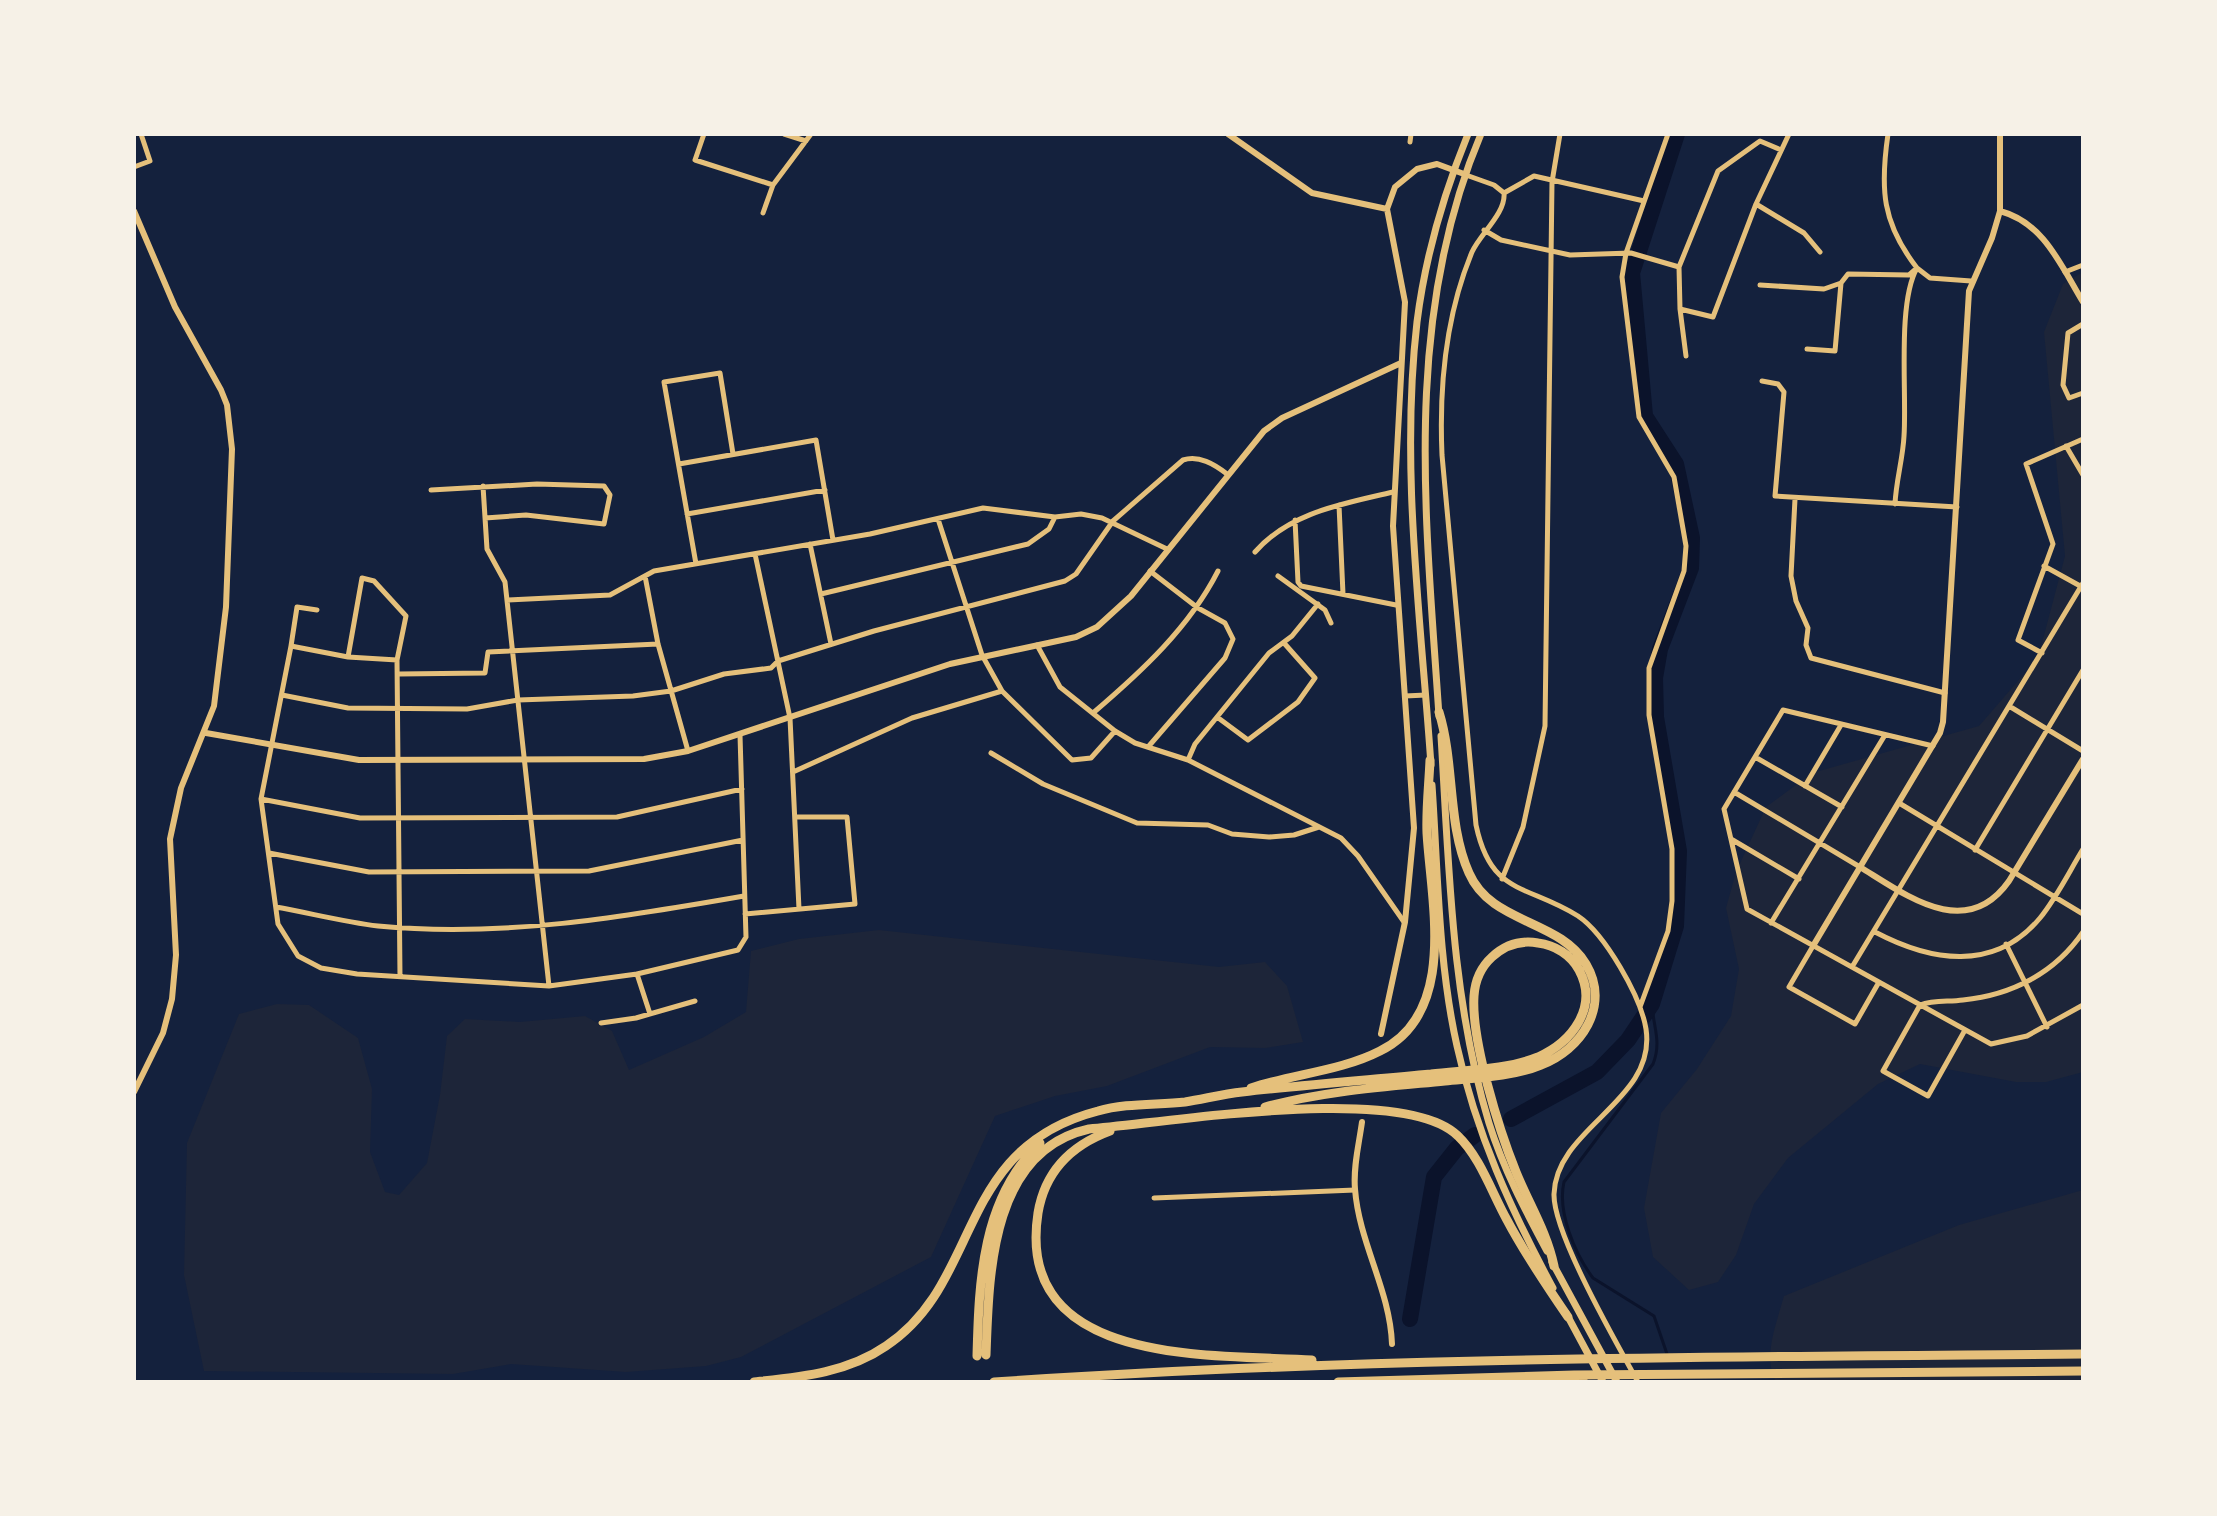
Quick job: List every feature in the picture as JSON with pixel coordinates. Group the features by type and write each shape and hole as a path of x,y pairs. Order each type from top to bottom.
{"highway":[{"path":"1235,1116 1313,1094 1532,1068 1566,1052 1589,1024 1595,990 1590,972 1574,949 1550,933 1499,908 1473,881 1462,848 1448,740 1439,712"},
{"path":"1241,1092 1371,1055 1394,1044 1417,1018 1430,987 1435,948 1427,828 1430,760"},
{"path":"1496,1070 1540,1056 1563,1042 1580,1022 1586,1001 1584,983 1575,963 1559,950 1524,942 1501,950 1487,962 1477,978 1473,998 1480,1042 1506,1145 1550,1244 1554,1266"},
{"path":"1457,1075 1241,1092 1144,1106 1098,1114 1057,1133 1028,1155 1009,1180 992,1219 987,1242 981,1355 992,1256 1002,1215 1014,1188 1036,1160 1064,1138 1089,1129 1303,1108 1427,1117 1447,1127 1467,1148 1529,1262 1568,1317"},
{"path":"754,1382 824,1372 859,1361 888,1346 912,1325 936,1294 979,1205 1012,1161 1037,1139 1077,1118 1100,1110 1144,1106"},
{"path":"1121,1127 1086,1140 1070,1152 1049,1180 1041,1199 1036,1225 1039,1259 1052,1291 1072,1316 1093,1331 1116,1341 1163,1350 1368,1363"},
{"path":"994,1382 1368,1363 1688,1356 2083,1354"},
{"path":"1338,1382 1620,1379 1689,1373 2083,1371"},
{"path":"1562,1382 1574,1378"}],"main road":[{"path":"1468,134 1453,170 1428,264 1417,321 1414,375 1413,499 1446,977 1456,1043 1478,1127 1504,1194 1603,1382"},
{"path":"1481,134 1464,174 1434,297 1424,383 1425,496 1455,942 1468,1040 1501,1156 1554,1266 1620,1379"}],"street":[{"path":"704,134 695,160 773,185"},
{"path":"784,134 806,141"},
{"path":"763,213 773,185 811,134"},
{"path":"1228,134 1312,193 1387,209"},
{"path":"1410,142 1411,134"},
{"path":"1502,879 1523,827 1545,726 1550,250 1552,182 1560,134"},
{"path":"1639,1008 1664,945 1672,901 1672,849 1649,715 1649,668 1684,571 1686,546 1674,477 1639,417 1622,277 1668,134"},
{"path":"1680,309 1713,317 1756,204 1789,134"},
{"path":"1888,134 1884,210 1899,244 1917,268 1930,278 1971,281"},
{"path":"1879,982 1855,1024 1789,987 1933,746 1943,722 1971,281 1992,238 2000,211 2000,134"},
{"path":"134,167 150,161 144,135"},
{"path":"1686,356 1679,267 1718,171 1760,141 1781,150"},
{"path":"1381,1034 1405,922 1414,828 1396,605 1393,492 1405,302 1387,209 1395,187 1409,173 1437,164 1494,185 1504,193"},
{"path":"1504,193 1534,176 1644,201"},
{"path":"1504,193 1502,209 1484,230 1464,272 1452,315 1442,380 1441,429 1476,825 1483,856 1502,879 1589,924 1610,951 1639,1008 1647,1044 1637,1076 1565,1159 1554,1195 1557,1214 1576,1262 1638,1382"},
{"path":"1756,204 1804,233 1820,252"},
{"path":"134,211 175,307 221,390 230,425 225,630 214,706 206,733 181,788 170,839 176,955 172,999 163,1033 134,1092"},
{"path":"2000,211 2017,216 2039,230 2083,302"},
{"path":"1484,230 1501,240 1570,255 1628,253 1679,267"},
{"path":"2065,272 2083,265"},
{"path":"1807,349 1835,351 1841,283 1848,274 1909,275 1917,268"},
{"path":"1895,504 1904,441 1905,329 1912,277 1917,268"},
{"path":"1760,285 1809,289 1841,283"},
{"path":"2083,324 2068,333 2063,385 2069,398 2083,393"},
{"path":"206,733 331,757 398,761 644,759 688,751 740,735 982,655 1076,637 1106,621 1150,571 1252,442 1282,418 1401,363"},
{"path":"696,564 664,382 720,373 733,454"},
{"path":"1762,381 1778,384 1784,392 1775,496 1958,507"},
{"path":"2042,653 2018,640 2053,544 2026,464 2083,439"},
{"path":"679,464 816,440 833,540"},
{"path":"2066,446 2083,475"},
{"path":"282,695 348,708 398,711 467,709 518,700 633,696 671,691 724,674 771,668 778,661 831,644 1065,581 1076,574 1113,521 1183,460 1193,457 1203,460 1227,474"},
{"path":"483,486 487,549 505,582 549,986"},
{"path":"431,490 483,486 604,486 610,495 604,524 526,515 485,518"},
{"path":"687,514 825,490"},
{"path":"1255,552 1272,532 1295,520 1393,492"},
{"path":"1795,499 1791,576 1796,601 1808,628 1806,645 1811,658 1901,685 1945,693"},
{"path":"1339,505 1343,594"},
{"path":"507,600 610,595 645,576 696,564 833,540 983,508 1055,517 1081,514 1113,521 1167,549"},
{"path":"821,594 1028,544 1049,529 1055,517"},
{"path":"938,519 982,655 1002,691 1072,760 1091,758 1115,731"},
{"path":"1295,520 1298,582 1301,586 1396,605"},
{"path":"810,544 831,644"},
{"path":"755,554 790,718 799,909"},
{"path":"1852,967 1939,828 2082,586 2044,566"},
{"path":"1148,747 1230,651 1231,631 1150,571"},
{"path":"1092,713 1129,682 1198,608 1218,571"},
{"path":"645,576 658,644 688,751"},
{"path":"1278,576 1318,604 1331,623"},
{"path":"348,657 362,578 374,581 406,616 397,660 400,977"},
{"path":"1188,760 1195,744 1269,653 1284,643 1318,604"},
{"path":"317,610 297,607 261,799 283,937 308,963 357,974 549,986 637,974 738,950 746,937 740,735"},
{"path":"1217,717 1248,740 1298,702 1315,678 1284,643"},
{"path":"399,674 485,673 488,652 658,644"},
{"path":"1037,645 1060,687 1115,731 1148,747 1188,760 1257,798 1341,838 1358,856 1405,922"},
{"path":"291,646 348,657 397,660"},
{"path":"1975,850 2083,670"},
{"path":"793,772 912,718 1002,691"},
{"path":"1405,696 1426,695"},
{"path":"2009,706 2083,751"},
{"path":"1933,746 1783,710 1724,809 1747,909 1991,1044 2027,1036 2083,1005"},
{"path":"1805,786 1841,724"},
{"path":"1771,923 1885,735"},
{"path":"991,753 1043,784 1137,823 1208,825 1232,834 1269,837 1294,835 1320,826"},
{"path":"1755,757 1842,807"},
{"path":"1734,792 1931,908 1964,910 1998,894 2015,873 2083,759"},
{"path":"261,799 360,818 617,817 742,789"},
{"path":"1899,803 2083,914"},
{"path":"745,914 855,904 847,817 795,817"},
{"path":"1730,839 1799,879"},
{"path":"269,853 369,872 537,871 615,868 743,840"},
{"path":"1875,932 1908,949 1944,958 1974,955 2006,944 2031,927 2055,897 2083,849"},
{"path":"276,907 399,927 542,926 600,921 744,896"},
{"path":"1920,1005 1990,996 2025,983 2058,961 2083,932"},
{"path":"2006,944 2047,1027"},
{"path":"637,974 650,1014"},
{"path":"601,1023 650,1014 695,1001"},
{"path":"1920,1005 1883,1071 1928,1096 1965,1030"},
{"path":"1362,1122 1355,1190 1361,1221 1388,1304 1392,1344"},
{"path":"1154,1198 1355,1190"}],"shaded area":[{"path":"2083,272 2083,1072 2046,1082 2016,1082 1920,1064 1878,1084 1788,1158 1754,1204 1736,1255 1718,1282 1689,1290 1653,1257 1644,1208 1661,1113 1697,1069 1731,1016 1739,969 1726,908 1736,872 1766,807 1812,773 1979,726 2038,658 2065,556 2044,332 2063,284"},
{"path":"879,930 1219,967 1265,962 1287,986 1303,1042 1265,1048 1210,1047 1107,1086 1055,1096 995,1116 931,1257 741,1357 706,1366 626,1372 511,1364 453,1374 204,1371 184,1275 187,1143 239,1014 277,1004 309,1005 358,1038 372,1089 370,1152 385,1192 399,1195 427,1163 447,1036 465,1019 520,1022 585,1016 612,1031 629,1070 704,1037 746,1012 751,951 799,939"},
{"path":"2083,1190 2083,1382 1776,1382 1770,1362 1771,1351 1784,1296 1959,1225"}],"waterway":[{"path":"1511,1119 1597,1072 1628,1040 1652,1004 1676,926 1679,851 1656,717 1655,678 1660,649 1691,568 1692,538 1676,464 1645,416 1632,273 1677,134"},
{"path":"1652,1004 1657,1041 1653,1064 1564,1182 1562,1194 1569,1232 1586,1268 1593,1278 1654,1316 1667,1354"},
{"path":"1410,1319 1434,1177 1457,1148 1475,1135"}]}
